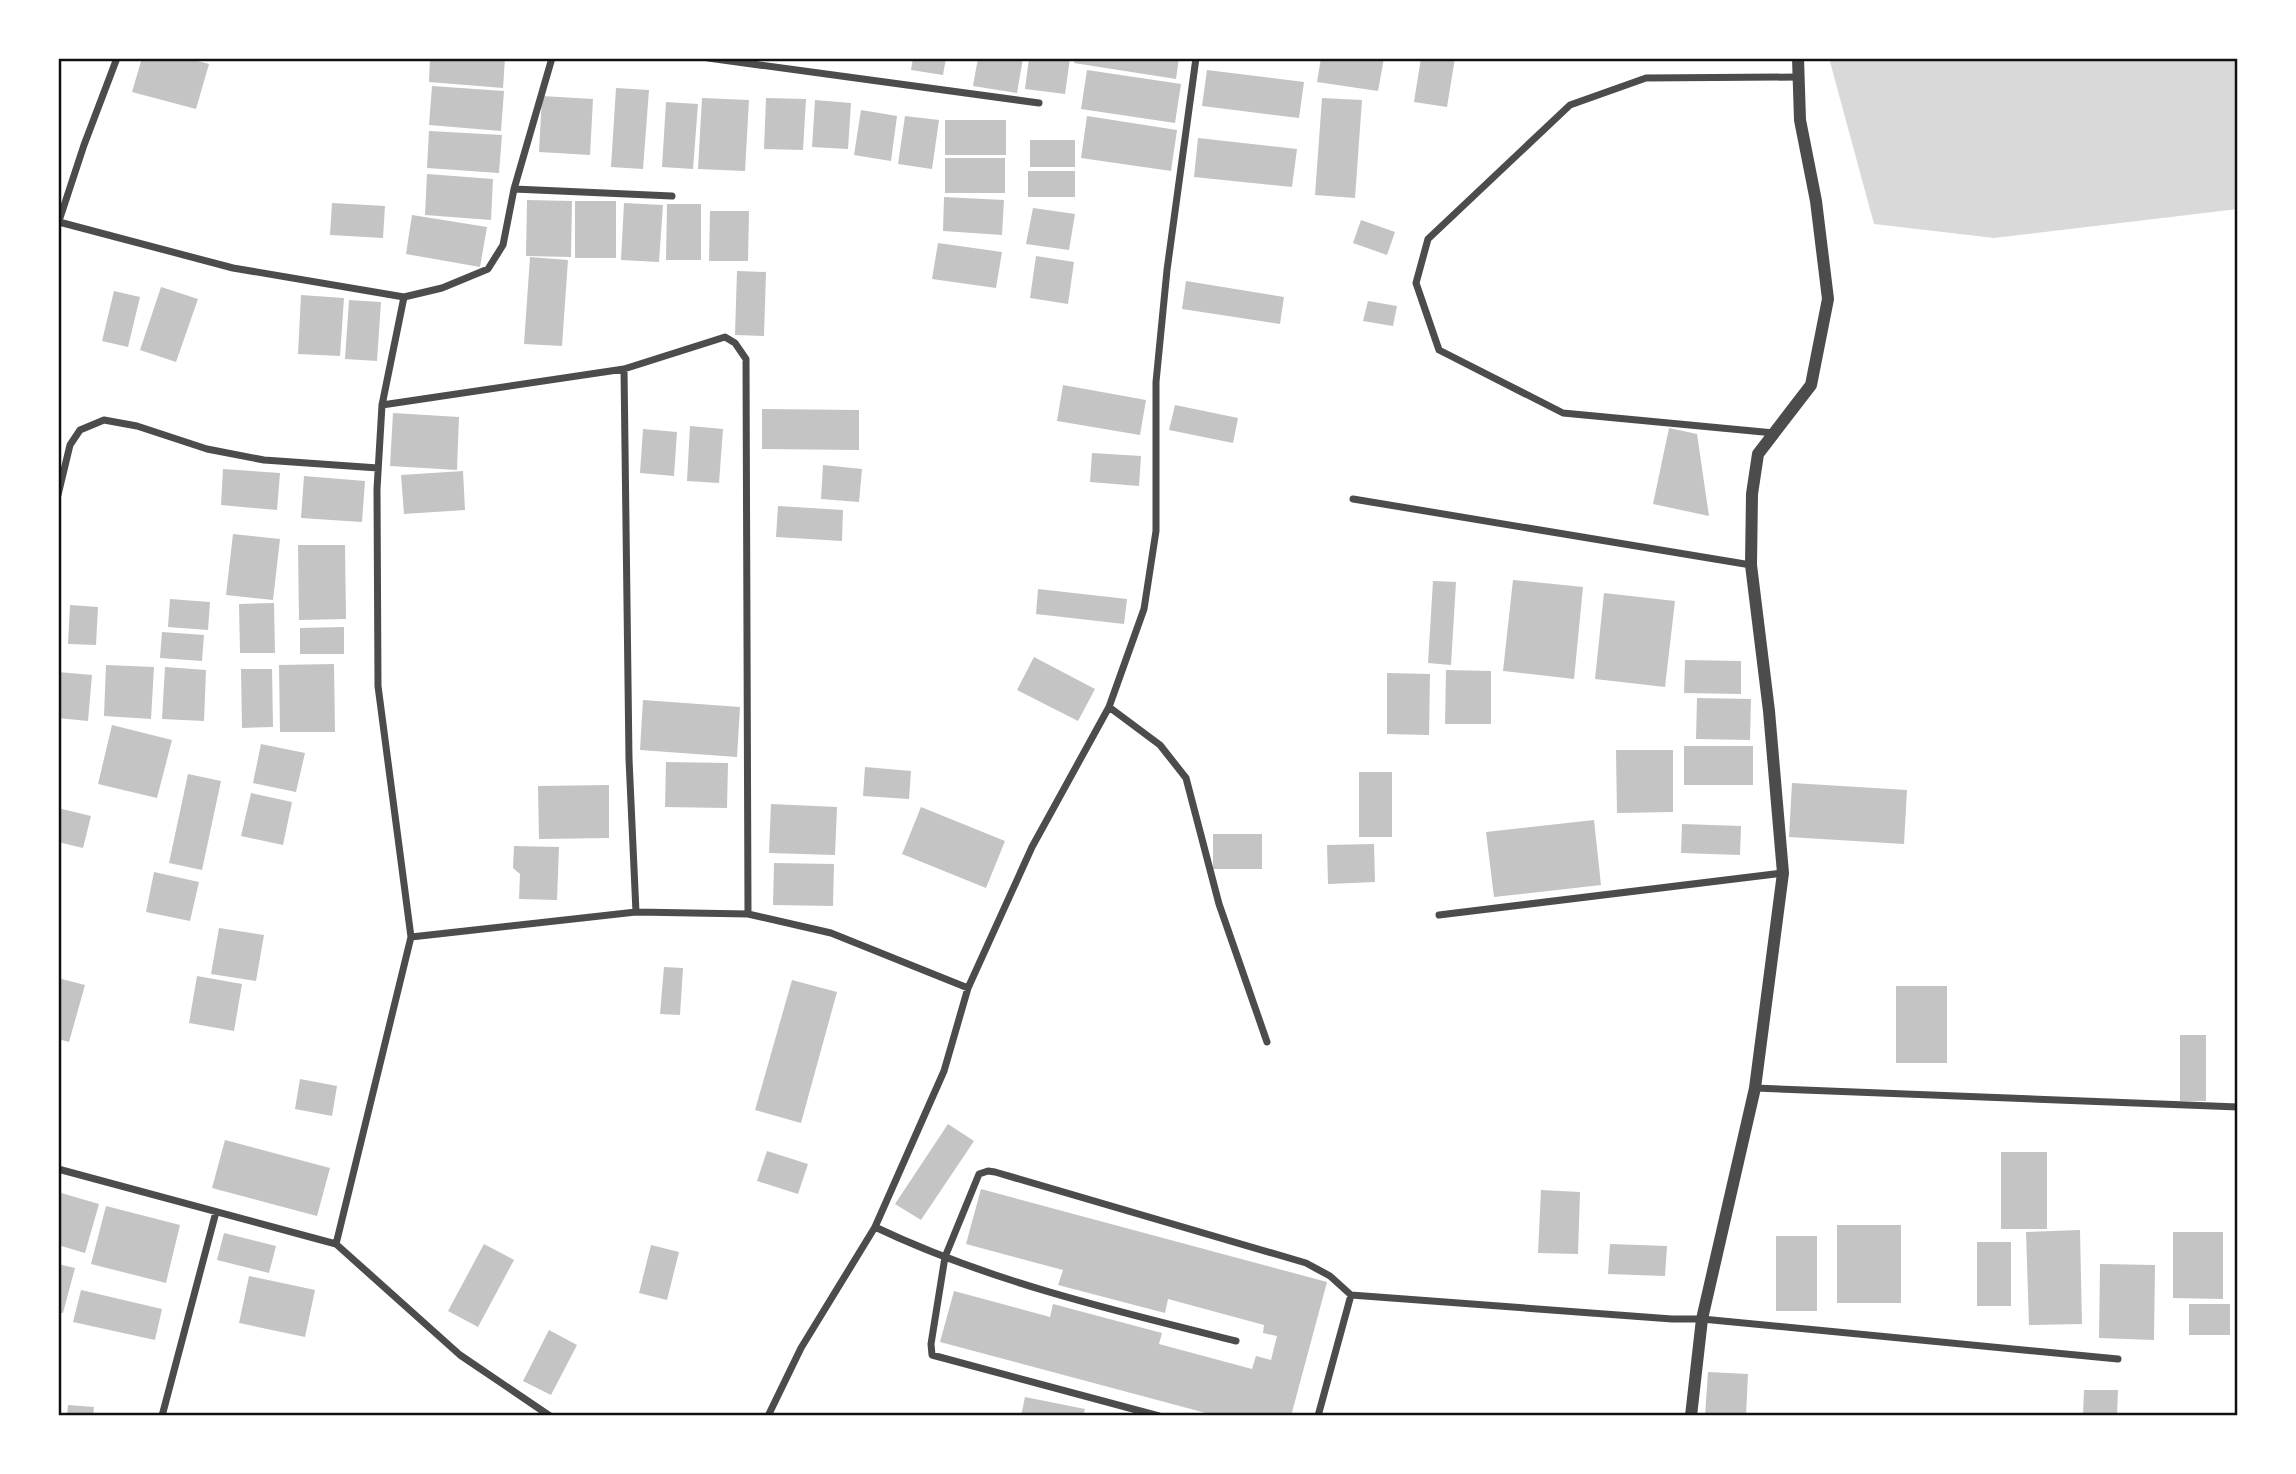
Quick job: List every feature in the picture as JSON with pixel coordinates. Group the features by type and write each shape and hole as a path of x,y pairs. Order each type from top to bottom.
{"street":[{"path":"117,58 58,223 233,268 404,297 442,288 488,269 503,246 514,189 552,58"},
{"path":"708,58 1039,103"},
{"path":"768,1416 801,1348 875,1227 944,1070 968,988 1032,847 1109,708 1144,608 1156,531 1156,382 1167,270 1196,58"},
{"path":"1691,1416 1702,1320 1755,1088 1783,873 1769,711 1751,565 1752,494 1758,454 1811,385 1828,299 1816,201 1800,120 1798,58"},
{"path":"1775,433 1563,413 1439,350 1416,283 1429,239 1570,105 1646,78 1798,77"},
{"path":"514,189 672,196"},
{"path":"336,1244 411,937 378,686 378,468 382,405 404,297"},
{"path":"382,405 624,369 725,337 735,343 746,359 748,914"},
{"path":"624,369 629,758 636,912"},
{"path":"58,495 75,437 80,430 104,420 136,426 207,449 264,460 378,468"},
{"path":"1353,499 1751,565"},
{"path":"1109,708 1160,745 1186,779 1219,904 1267,1042"},
{"path":"1439,915 1783,873"},
{"path":"411,937 636,912 748,914 831,933 968,988"},
{"path":"1755,1088 2238,1107"},
{"path":"58,1169 336,1244 460,1355 550,1416"},
{"path":"1159,1416 932,1355 931,1344 945,1257 979,1174 995,1172 1306,1263 1330,1276 1350,1295 1702,1320 2118,1359"},
{"path":"162,1416 216,1212"},
{"path":"875,1227 945,1257 1080,1303 1236,1341"},
{"path":"1318,1416 1350,1295"}],"shaded area":[{"path":"1829,58 2238,58 2238,209 1994,238 1874,224"}],"building":[{"path":"142,58 186,58 209,64 196,109 132,92"},
{"path":"430,58 505,58 503,88 429,82"},
{"path":"913,58 946,58 943,75 911,70"},
{"path":"978,58 1023,58 1017,93 973,86"},
{"path":"1029,58 1070,58 1065,94 1025,89"},
{"path":"1075,58 1179,58 1176,79 1074,63"},
{"path":"1321,58 1384,58 1378,91 1317,82"},
{"path":"1421,58 1455,58 1447,107 1414,102"},
{"path":"1087,70 1181,84 1175,123 1081,109"},
{"path":"1207,70 1304,82 1299,118 1202,106"},
{"path":"432,86 504,91 501,131 429,125"},
{"path":"616,88 649,90 643,169 611,167"},
{"path":"542,96 593,99 590,155 539,152"},
{"path":"702,98 749,100 745,171 698,169"},
{"path":"766,98 806,99 803,150 764,149"},
{"path":"1322,98 1362,100 1355,198 1315,195"},
{"path":"815,100 851,103 848,149 812,147"},
{"path":"666,102 698,104 693,169 662,167"},
{"path":"861,110 897,116 891,161 854,155"},
{"path":"905,116 939,120 932,169 898,164"},
{"path":"1087,116 1177,130 1171,171 1081,158"},
{"path":"945,120 1006,120 1006,155 945,155"},
{"path":"429,131 502,135 499,173 427,168"},
{"path":"1198,138 1297,149 1292,187 1194,177"},
{"path":"1030,140 1075,140 1075,167 1030,167"},
{"path":"945,158 1005,158 1005,193 945,193"},
{"path":"1028,171 1075,171 1075,197 1028,197"},
{"path":"427,174 493,179 491,220 425,215"},
{"path":"944,197 1004,200 1002,235 943,231"},
{"path":"527,200 572,201 571,257 526,256"},
{"path":"575,201 616,201 616,258 575,258"},
{"path":"332,203 385,206 383,238 330,235"},
{"path":"624,203 663,205 659,262 621,260"},
{"path":"667,204 701,204 701,260 666,260"},
{"path":"1033,208 1075,214 1069,250 1026,244"},
{"path":"710,211 749,211 748,261 709,261"},
{"path":"412,215 487,227 480,267 406,254"},
{"path":"1361,220 1395,232 1387,255 1353,243"},
{"path":"938,243 1002,252 996,288 932,279"},
{"path":"1036,256 1074,262 1068,304 1030,298"},
{"path":"530,257 568,260 562,346 524,344"},
{"path":"737,271 766,272 764,336 735,335"},
{"path":"1186,281 1284,297 1280,324 1182,309"},
{"path":"161,287 198,299 176,362 140,350"},
{"path":"114,291 140,297 128,347 102,341"},
{"path":"301,295 344,298 340,356 298,354"},
{"path":"349,300 381,302 377,361 345,359"},
{"path":"1368,301 1397,306 1393,326 1363,321"},
{"path":"1063,385 1146,400 1140,435 1057,421"},
{"path":"1175,405 1238,418 1233,443 1169,430"},
{"path":"762,409 859,410 859,450 762,449"},
{"path":"393,413 459,417 457,470 390,466"},
{"path":"690,426 723,429 719,483 687,481"},
{"path":"1669,428 1697,434 1709,516 1653,504"},
{"path":"643,429 677,432 674,476 640,473"},
{"path":"1092,453 1141,456 1139,486 1090,482"},
{"path":"823,465 862,469 859,502 821,499"},
{"path":"223,469 280,473 277,510 221,505"},
{"path":"463,471 465,510 404,514 401,475"},
{"path":"304,476 365,481 362,522 301,518"},
{"path":"778,506 843,510 842,541 776,537"},
{"path":"233,534 280,539 273,600 226,595"},
{"path":"298,545 345,545 346,619 299,620"},
{"path":"1513,580 1583,587 1574,679 1503,671"},
{"path":"1433,581 1456,582 1451,665 1428,663"},
{"path":"1038,589 1127,599 1124,624 1036,614"},
{"path":"1604,593 1675,601 1665,687 1595,679"},
{"path":"170,599 210,602 208,630 168,627"},
{"path":"274,603 275,653 240,653 239,604"},
{"path":"70,605 98,607 96,645 68,644"},
{"path":"344,627 344,654 300,654 300,628"},
{"path":"162,632 204,635 202,661 160,658"},
{"path":"1034,657 1095,689 1078,721 1017,690"},
{"path":"1685,660 1741,661 1741,694 1684,693"},
{"path":"334,664 335,732 280,732 279,665"},
{"path":"106,665 154,667 151,719 104,716"},
{"path":"165,667 206,670 204,721 162,719"},
{"path":"241,669 272,669 273,727 242,728"},
{"path":"1446,670 1491,671 1491,724 1445,724"},
{"path":"58,672 92,675 88,721 58,718"},
{"path":"1387,673 1430,674 1429,735 1387,734"},
{"path":"1697,698 1751,699 1750,740 1696,739"},
{"path":"643,700 740,707 737,757 640,750"},
{"path":"112,725 172,740 157,798 98,784"},
{"path":"261,744 305,753 296,792 253,783"},
{"path":"1684,746 1753,746 1753,785 1684,785"},
{"path":"1616,750 1673,750 1673,812 1617,813"},
{"path":"666,762 728,763 727,808 665,807"},
{"path":"865,767 911,771 909,799 863,796"},
{"path":"1359,772 1392,772 1392,837 1359,837"},
{"path":"188,774 221,781 202,870 169,863"},
{"path":"1792,783 1907,790 1904,844 1789,837"},
{"path":"609,785 609,838 539,839 538,786"},
{"path":"251,793 292,802 283,845 241,836"},
{"path":"771,804 837,807 835,855 769,853"},
{"path":"921,807 1005,841 986,888 902,854"},
{"path":"58,808 91,816 83,848 58,842"},
{"path":"1594,820 1601,885 1494,897 1486,832"},
{"path":"1682,824 1741,826 1740,855 1681,853"},
{"path":"1213,834 1262,834 1262,869 1213,869"},
{"path":"1374,844 1375,882 1328,884 1327,845"},
{"path":"514,846 559,847 557,900 519,899 520,874 513,868"},
{"path":"774,863 834,864 833,906 773,905"},
{"path":"154,872 199,882 190,921 146,912"},
{"path":"219,928 264,935 256,981 211,974"},
{"path":"664,967 683,968 680,1015 660,1014"},
{"path":"197,976 242,984 234,1031 189,1023"},
{"path":"58,978 85,985 69,1042 58,1039"},
{"path":"792,980 837,992 801,1123 755,1110"},
{"path":"1896,986 1947,986 1947,1063 1896,1063"},
{"path":"2180,1035 2206,1035 2206,1101 2180,1101"},
{"path":"300,1079 337,1086 332,1116 295,1109"},
{"path":"948,1124 974,1141 921,1220 895,1204"},
{"path":"225,1140 330,1168 317,1216 212,1188"},
{"path":"767,1151 808,1164 798,1194 757,1181"},
{"path":"2001,1152 2047,1152 2047,1229 2001,1229"},
{"path":"981,1189 1327,1282 1291,1416 1217,1416 940,1342 954,1291 1050,1317 1053,1304 1162,1333 1159,1344 1252,1369 1256,1356 1271,1360 1277,1336 1263,1333 1264,1325 1168,1299 1165,1313 1058,1285 1063,1270 966,1244"},
{"path":"1541,1190 1580,1192 1578,1254 1538,1253"},
{"path":"58,1192 99,1204 85,1253 58,1245"},
{"path":"106,1206 180,1225 166,1283 91,1264"},
{"path":"1837,1225 1901,1225 1901,1303 1837,1303"},
{"path":"2080,1230 2082,1324 2029,1325 2026,1232"},
{"path":"2173,1232 2223,1232 2223,1299 2173,1298"},
{"path":"224,1233 276,1246 269,1273 217,1260"},
{"path":"1776,1236 1817,1236 1817,1311 1776,1311"},
{"path":"1977,1242 2011,1242 2011,1306 1977,1306"},
{"path":"484,1244 514,1260 478,1327 448,1311"},
{"path":"1610,1244 1667,1246 1665,1276 1608,1274"},
{"path":"651,1245 679,1252 667,1300 639,1293"},
{"path":"58,1264 75,1268 63,1313 58,1312"},
{"path":"2100,1264 2155,1265 2154,1340 2099,1338"},
{"path":"249,1276 315,1290 305,1337 239,1323"},
{"path":"81,1290 162,1309 155,1340 73,1322"},
{"path":"2189,1304 2230,1304 2230,1335 2189,1335"},
{"path":"549,1330 577,1345 551,1395 523,1381"},
{"path":"1708,1372 1748,1374 1746,1416 1705,1416"},
{"path":"2084,1390 2118,1390 2117,1416 2083,1416"},
{"path":"1025,1397 1085,1409 1083,1416 1021,1416"},
{"path":"68,1405 94,1407 93,1416 67,1416"}]}
